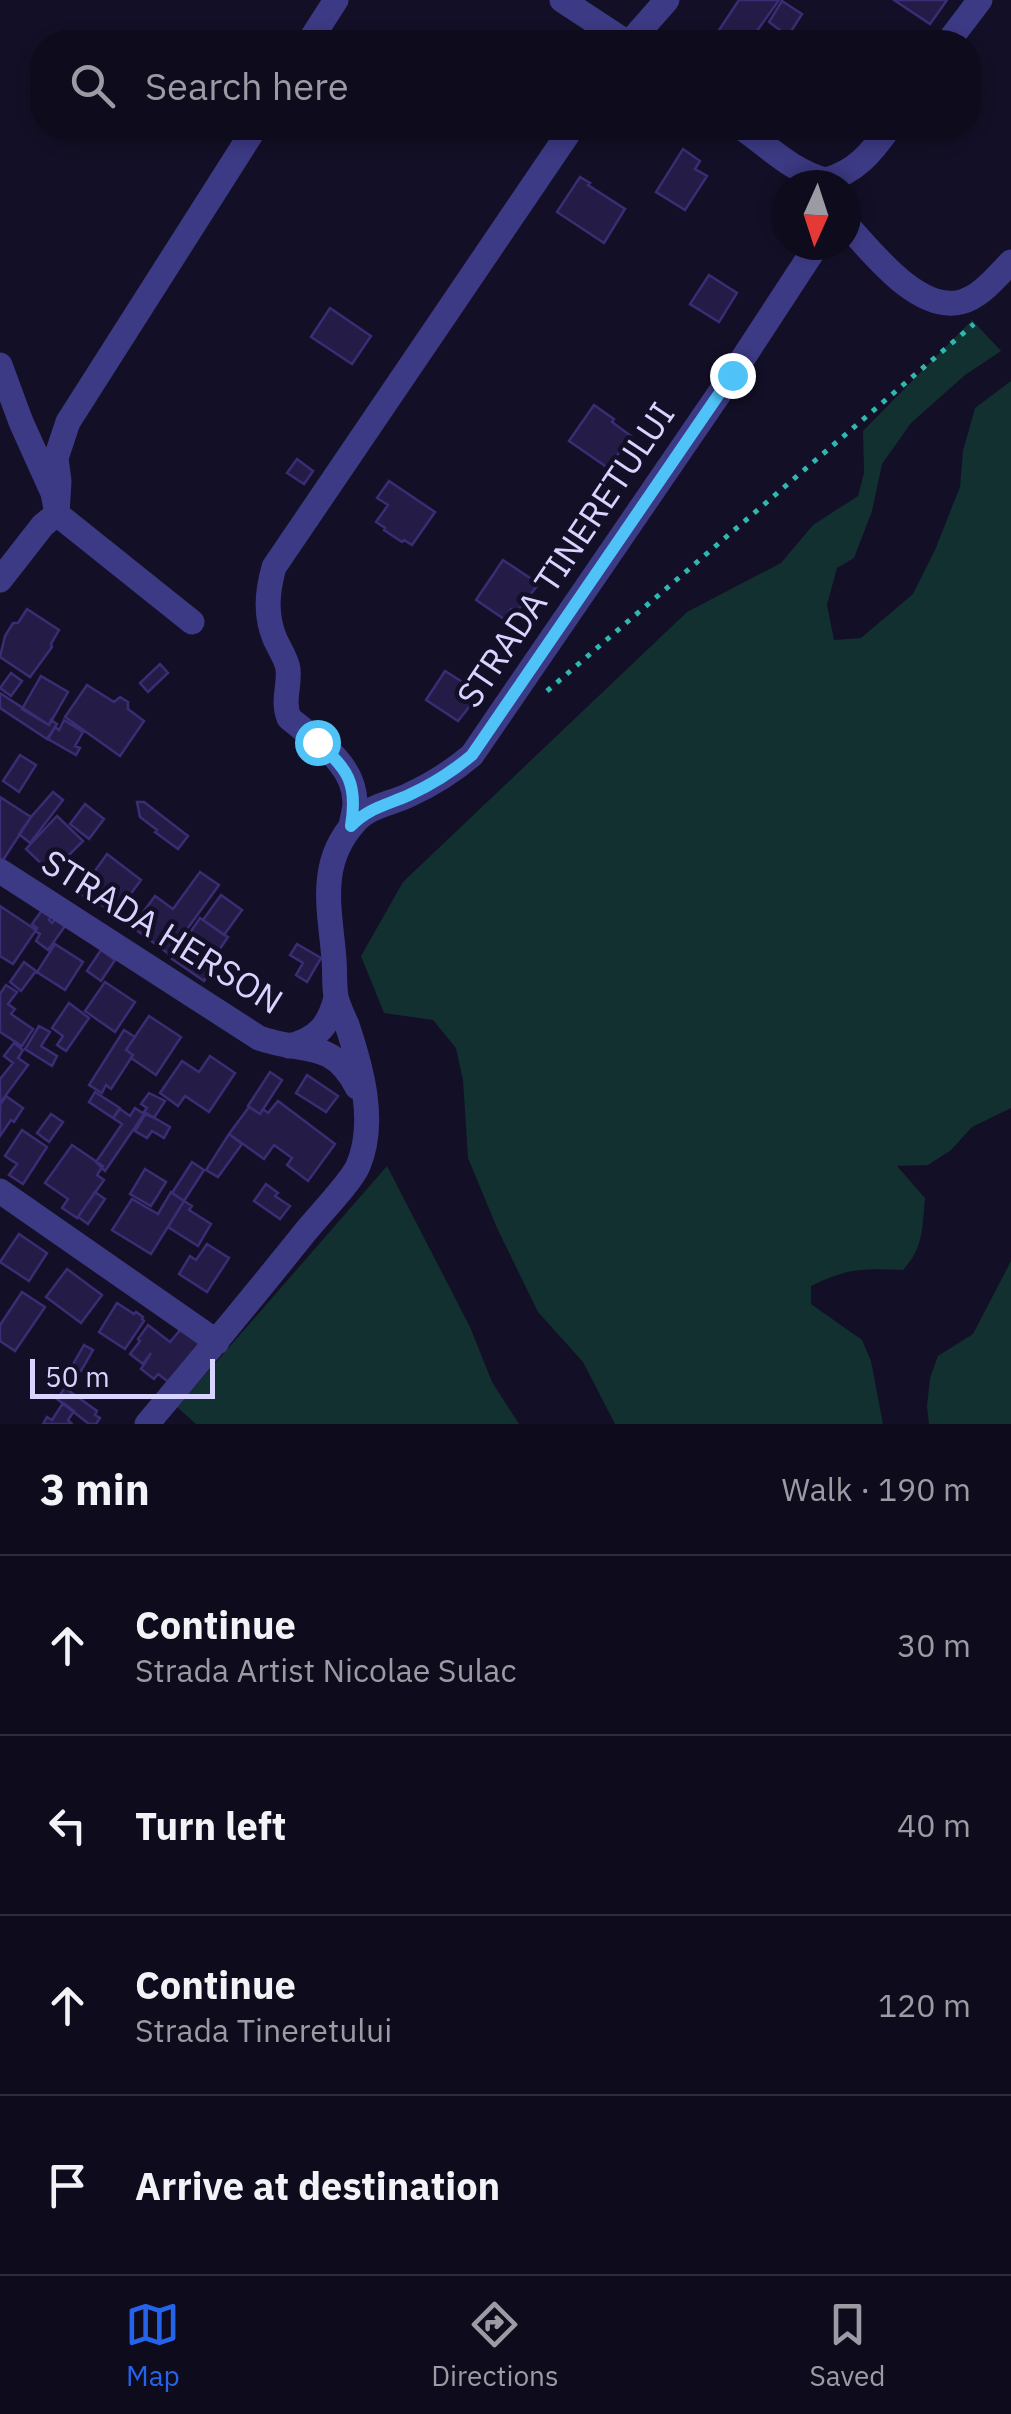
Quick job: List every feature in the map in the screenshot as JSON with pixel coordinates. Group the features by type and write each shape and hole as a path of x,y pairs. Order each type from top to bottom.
{"street":[{"path":"317,30 336,0"},
{"path":"562,0 609,30"},
{"path":"639,30 667,0"},
{"path":"957,30 980,0"},
{"path":"0,580 50,519 59,482 56,458 68,422 247,140"},
{"path":"147,1424 358,1166 367,1120 360,1069 336,998 328,908 328,877 351,826 355,803 352,783 346,769 289,718 284,698 288,669 270,628 267,594 274,567 564,140"},
{"path":"757,140 802,170"},
{"path":"849,170 872,153 881,140"},
{"path":"861,239 908,286 925,298 945,303 962,302 979,292 1011,262"},
{"name":"STRADA TINERETULUI","path":"351,826 362,814 445,778 472,755 806,260"},
{"path":"0,366 53,493 50,519"},
{"path":"50,519 192,622"},
{"name":"STRADA HERSON","path":"0,871 259,1038 325,1052 347,1068 367,1120"},
{"path":"290,1046 323,1030 336,998"},
{"path":"0,1191 217,1342"}],"path":[{"path":"547,691 986,314"}],"green space":[{"path":"972,320 1001,351 965,375 911,423 882,464 872,511 854,558 837,568 827,605 834,640 861,638 913,594 960,487 963,451 975,408 1011,381 1011,1108 972,1127 951,1150 928,1165 897,1166 925,1198 918,1245 903,1270 856,1270 811,1286 811,1304 862,1340 871,1361 883,1424 615,1424 583,1362 538,1312 497,1228 468,1158 463,1080 456,1048 433,1020 384,1013 361,956 403,882 687,612 781,563 813,525 858,496 864,473 863,431"},
{"path":"387,1166 470,1327 492,1382 519,1424 196,1424 177,1407"},
{"path":"1011,1261 1011,1424 929,1424 930,1378 938,1356 973,1334"}],"building":[{"path":"739,0 779,0 758,30 719,30"},
{"path":"894,0 947,0 930,24"},
{"path":"782,1 802,14 792,30 780,30 769,22"},
{"path":"683,149 700,161 695,169 707,176 685,210 656,192"},
{"path":"580,177 625,209 604,243 557,212"},
{"path":"709,275 737,293 719,322 690,304"},
{"path":"330,308 371,336 352,364 311,337"},
{"path":"594,405 631,436 608,468 569,441"},
{"path":"297,459 313,471 304,484 287,473"},
{"path":"389,481 435,512 412,545 376,522 388,505 377,498"},
{"path":"503,560 537,586 516,613 511,609 504,619 476,600"},
{"path":"27,609 59,630 30,677 0,657 5,636"},
{"path":"160,664 168,673 148,692 140,683"},
{"path":"445,671 480,693 458,721 426,700"},
{"path":"11,673 22,681 11,696 0,688"},
{"path":"41,676 68,692 49,725 22,709"},
{"path":"87,685 114,702 120,697 128,702 128,709 144,721 120,756 65,717"},
{"path":"0,693 49,725 51,720 57,724 47,739 0,708"},
{"path":"64,720 83,732 75,746 80,748 76,755 48,739"},
{"path":"20,755 36,765 19,792 3,781"},
{"path":"53,792 63,800 30,843 19,834"},
{"path":"0,797 31,817 3,860 0,858"},
{"path":"137,802 144,802 188,836 178,849 140,817"},
{"path":"85,804 104,819 89,839 70,824"},
{"path":"57,816 83,841 51,873 26,849"},
{"path":"107,854 141,880 115,915 90,896 88,899 79,893"},
{"path":"200,872 219,885 169,954 132,927 155,896 173,909"},
{"path":"221,895 242,910 224,935 203,920"},
{"path":"0,906 36,930 13,964 0,956"},
{"path":"43,909 52,916 52,923 55,919 65,926 48,950 36,941 40,934 32,924"},
{"path":"200,918 228,937 204,981 172,959"},
{"path":"55,944 83,962 65,990 37,972"},
{"path":"297,944 321,958 307,982 296,975 303,963 290,955"},
{"path":"101,950 115,960 101,981 87,971"},
{"path":"24,962 36,971 21,991 10,982"},
{"path":"105,982 135,1002 115,1032 85,1011"},
{"path":"6,985 17,992 8,1004 15,1009 11,1014 33,1029 22,1046 0,1032 0,994"},
{"path":"69,1003 89,1018 66,1051 57,1045 63,1036 52,1028"},
{"path":"149,1016 181,1037 156,1075 126,1050"},
{"path":"39,1026 50,1032 41,1046 57,1056 52,1066 25,1049"},
{"path":"124,1030 135,1037 126,1050 133,1055 111,1089 106,1085 102,1093 89,1085"},
{"path":"14,1043 23,1050 18,1058 28,1065 0,1103 0,1079 13,1063 4,1056"},
{"path":"210,1056 235,1073 209,1112 185,1096 178,1106 160,1093 182,1061 199,1072"},
{"path":"270,1072 282,1080 260,1114 248,1106"},
{"path":"307,1075 338,1096 326,1112 296,1093"},
{"path":"95,1092 120,1108 113,1118 89,1102"},
{"path":"149,1093 165,1101 154,1118 143,1113 147,1108 141,1104"},
{"path":"6,1096 23,1108 0,1136 0,1105"},
{"path":"278,1101 335,1144 308,1181 287,1165 292,1158 274,1145 264,1159 229,1134 249,1107 260,1114 263,1109 268,1113"},
{"path":"135,1108 144,1114 105,1171 96,1162 122,1124 113,1118 120,1109 130,1116"},
{"path":"146,1113 170,1127 164,1138 152,1131 147,1138 135,1131"},
{"path":"51,1114 63,1122 49,1142 37,1133"},
{"path":"22,1130 47,1147 23,1184 9,1175 17,1164 5,1156"},
{"path":"229,1134 242,1144 218,1177 206,1170"},
{"path":"72,1145 103,1166 97,1175 104,1180 77,1218 62,1208 68,1199 45,1183"},
{"path":"192,1162 204,1170 184,1201 172,1193"},
{"path":"145,1169 166,1182 151,1206 130,1194"},
{"path":"266,1184 290,1206 280,1219 254,1201"},
{"path":"95,1192 105,1199 88,1224 78,1217"},
{"path":"171,1192 184,1201 151,1254 112,1230 132,1199 158,1214"},
{"path":"184,1201 192,1206 189,1210 211,1224 198,1246 168,1227"},
{"path":"19,1234 47,1253 29,1281 0,1262"},
{"path":"207,1244 229,1258 207,1292 179,1274 190,1256 196,1260"},
{"path":"67,1269 102,1295 81,1323 46,1297"},
{"path":"22,1292 45,1307 15,1351 0,1341 0,1325"},
{"path":"117,1303 136,1312 144,1321 125,1349 99,1332"},
{"path":"148,1325 170,1342 181,1329 201,1344 170,1383 158,1374 154,1379 141,1369 151,1353 143,1364 130,1354"},
{"path":"84,1345 93,1350 81,1371 72,1366"},
{"path":"65,1388 97,1411 95,1415 100,1418 96,1424 89,1424 57,1399"},
{"path":"63,1403 74,1411 68,1420 72,1424 43,1424 47,1417 52,1420"}],"route":[{"path":"317,742 346,769 352,783 355,803 351,826 362,814 445,778 472,755 732,375"}]}
